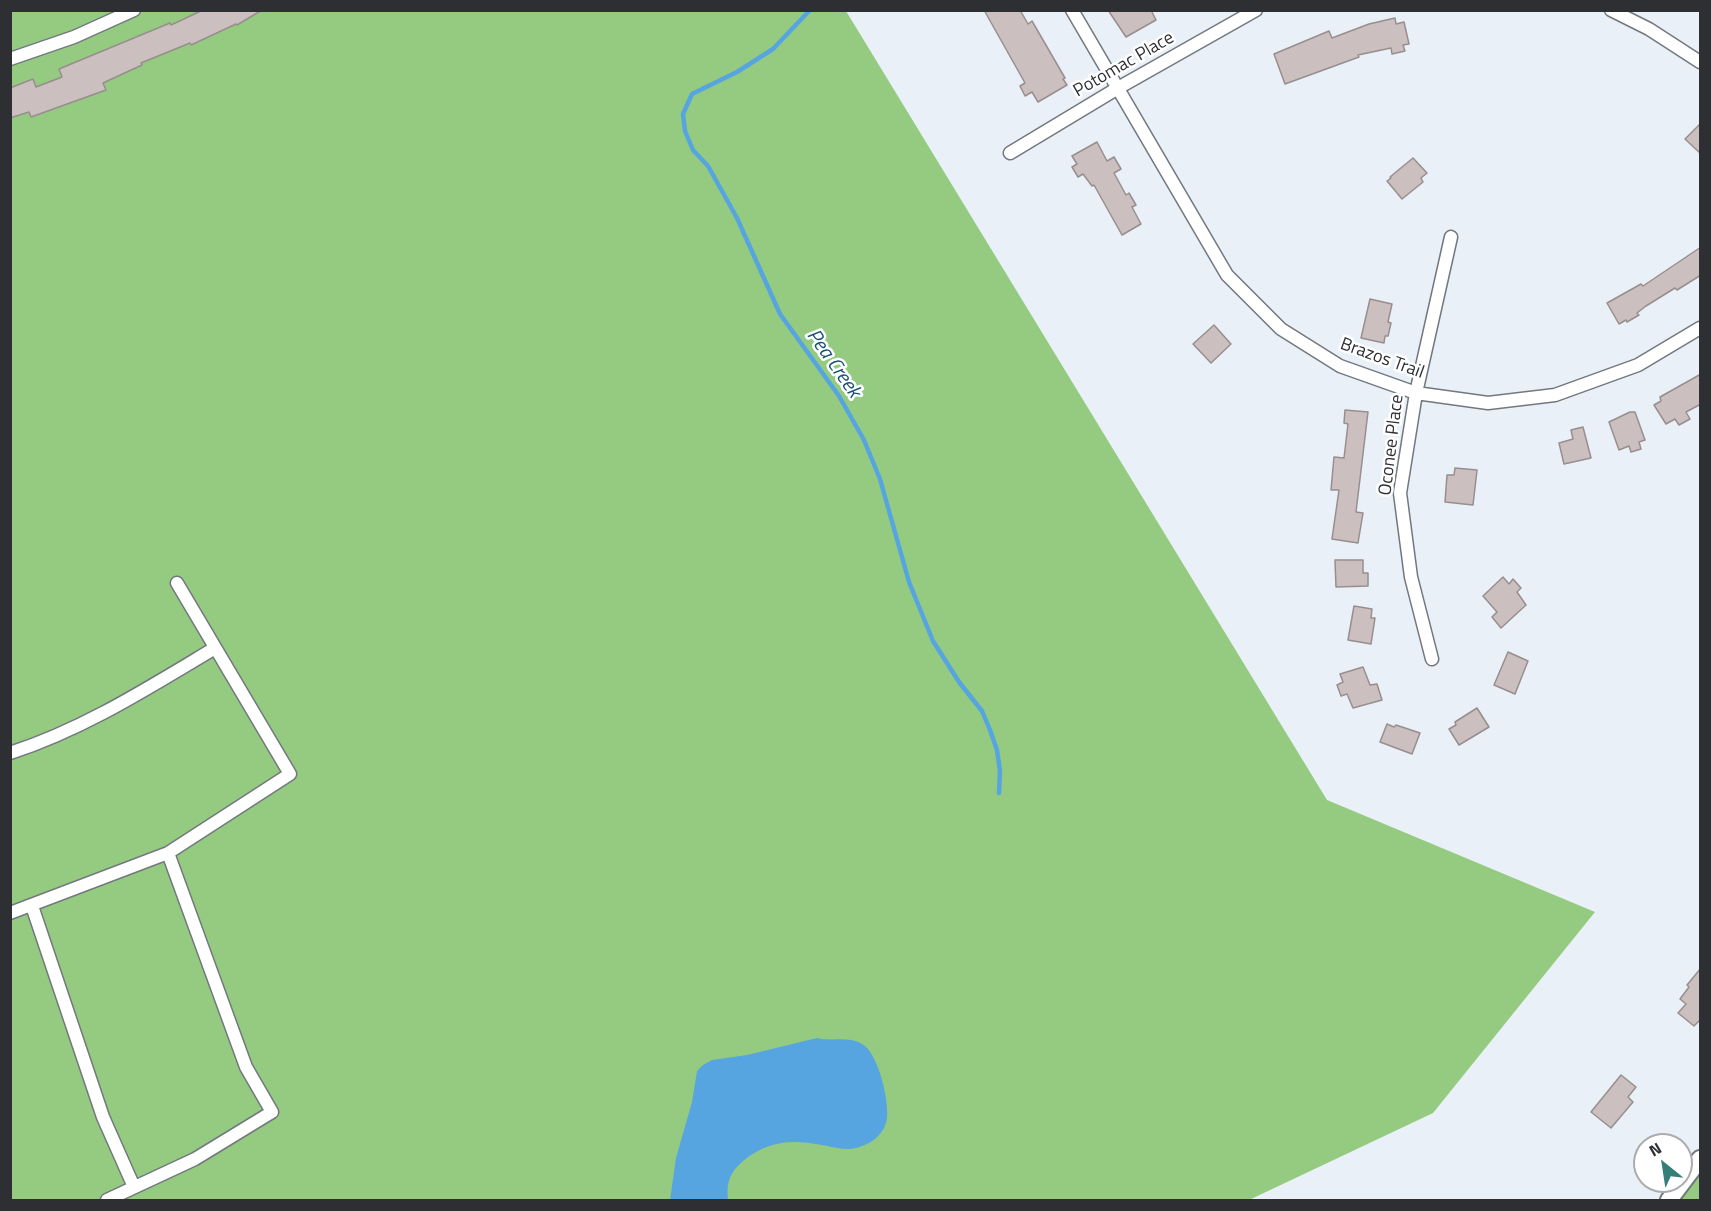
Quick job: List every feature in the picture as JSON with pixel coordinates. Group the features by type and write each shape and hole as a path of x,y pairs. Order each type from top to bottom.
{"street":[{"path":"10,59 74,37 134,10"},
{"name":"Brazos Trail","path":"1072,10 1227,275 1281,329 1340,366 1416,393 1488,403 1555,395 1638,364 1701,327"},
{"name":"Potomac Place","path":"1010,153 1118,88 1256,10"},
{"path":"1611,10 1649,29 1701,62"},
{"name":"Oconee Place","path":"1432,659 1411,577 1400,493 1416,393 1451,237"},
{"path":"10,913 168,853 290,774 177,583"},
{"path":"10,753 44,742 107,713 215,648"},
{"path":"107,1200 195,1159 272,1112 246,1067 168,853"},
{"path":"32,906 103,1116 134,1187"},
{"path":"1669,1200 1701,1159"}],"green space":[{"path":"10,11 846,11 1327,800 1595,912 1433,1113 1249,1200 11,1200"},
{"path":"1700,1174 1700,1200 1679,1200 1685,1193 1693,1193 1693,1183"}],"water":[{"path":"817,1038 860,1043 875,1060 882,1080 887,1110 886,1122 878,1136 862,1146 849,1149 796,1142 768,1146 751,1155 735,1169 728,1183 728,1200 670,1200 676,1158 692,1102 697,1071 712,1060 747,1055"}],"building":[{"path":"203,10 262,10 237,25 141,63 142,65 103,83 106,90 31,117 29,112 10,118 10,88 33,79 36,87 62,77 59,69"},
{"path":"984,10 1020,10 1028,24 1032,21 1067,85 1038,102 1032,92 1025,96 1020,86 1025,83"},
{"path":"1108,10 1151,10 1156,20 1126,37"},
{"path":"1395,18 1396,24 1404,22 1409,44 1403,45 1405,51 1392,54 1391,48 1358,55 1359,57 1285,84 1274,54 1329,31 1332,38 1369,24"},
{"path":"1701,123 1701,154 1685,139"},
{"path":"1097,142 1107,161 1114,157 1121,169 1114,173 1126,195 1129,193 1136,205 1132,207 1141,224 1122,235 1094,185 1092,186 1083,174 1078,177 1072,167 1077,164 1072,156"},
{"path":"1413,158 1427,173 1421,178 1423,182 1402,199 1387,181"},
{"path":"1701,247 1701,275 1646,306 1637,313 1639,315 1619,324 1607,303 1641,284 1643,286"},
{"path":"1370,299 1392,304 1388,322 1391,323 1384,343 1361,338"},
{"path":"1214,325 1231,344 1211,363 1193,344"},
{"path":"1701,374 1701,404 1686,412 1690,419 1679,425 1675,419 1666,424 1654,405 1661,401 1660,397"},
{"path":"1345,410 1368,412 1356,512 1363,513 1358,543 1332,539 1339,490 1331,490 1334,457 1344,458 1348,424 1344,423"},
{"path":"1635,412 1645,440 1639,442 1641,449 1631,452 1629,446 1619,450 1609,422"},
{"path":"1583,427 1591,458 1564,464 1559,443 1573,439 1571,430"},
{"path":"1455,468 1477,470 1473,505 1445,502 1447,475 1454,475"},
{"path":"1335,560 1363,560 1363,573 1368,573 1368,586 1336,587"},
{"path":"1503,577 1509,584 1513,579 1521,588 1517,592 1526,605 1501,628 1492,617 1497,612 1483,596"},
{"path":"1354,606 1372,609 1371,618 1375,618 1371,644 1348,640"},
{"path":"1508,652 1528,661 1515,694 1494,685"},
{"path":"1363,667 1370,685 1377,684 1382,700 1353,708 1347,694 1341,696 1337,685 1343,682 1340,674"},
{"path":"1477,708 1489,727 1459,745 1449,729 1456,725 1455,722"},
{"path":"1387,724 1420,733 1412,754 1380,742"},
{"path":"1701,968 1701,1019 1694,1026 1678,1013 1686,1004 1680,999 1689,987 1687,985"},
{"path":"1621,1075 1636,1087 1628,1097 1633,1102 1611,1128 1591,1112"}],"waterway":[{"name":"Pea Creek","path":"810,10 773,49 737,72 692,94 683,114 685,131 693,150 708,166 737,218 780,314 839,396 864,440 880,479 909,582 933,641 959,682 982,711 990,730 997,750 1000,771 999,793"}]}
